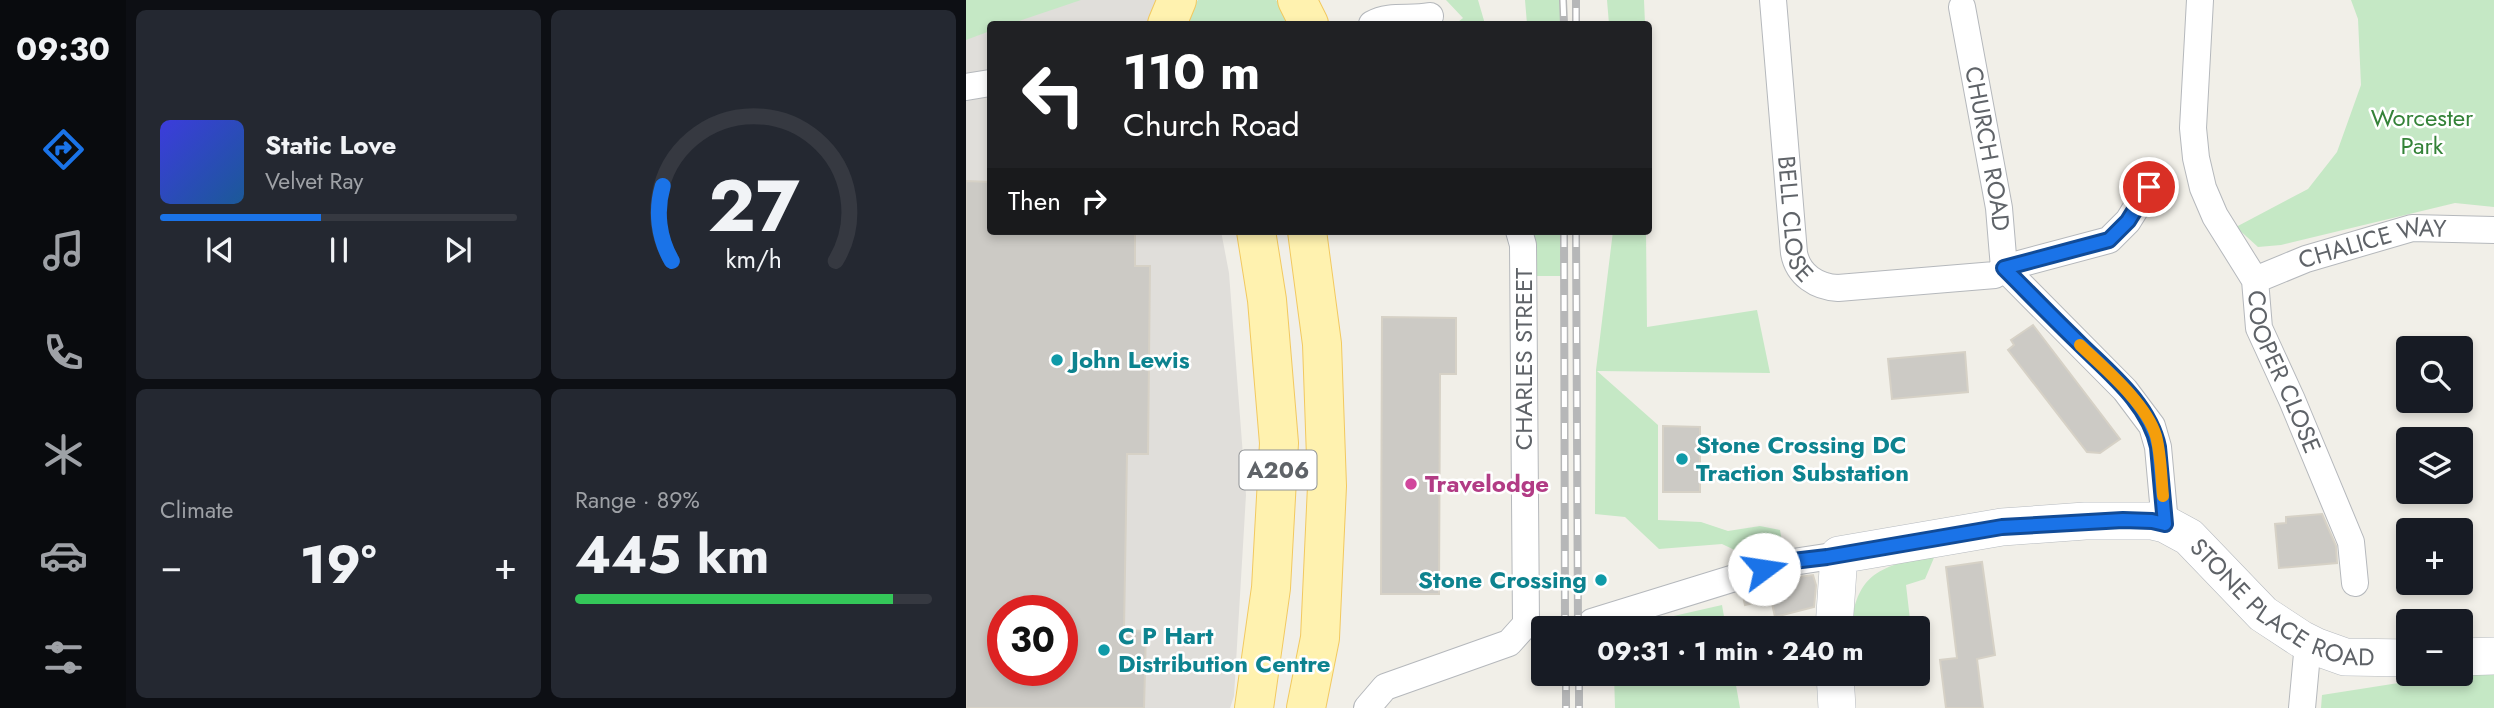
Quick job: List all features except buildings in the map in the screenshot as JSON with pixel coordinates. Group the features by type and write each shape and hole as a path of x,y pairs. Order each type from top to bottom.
{"main road":[{"path":"1297,0 1308,21"},
{"name":"A206","path":"1254,708 1272,588 1279,443 1266,291 1257,235"},
{"name":"A206","path":"1306,708 1320,638 1327,486 1322,344 1308,235"}],"street":[{"name":"BELL CLOSE","path":"1773,0 1794,253 1800,270 1817,282 1838,288 1995,275 2004,268"},
{"name":"COOPER CLOSE","path":"2200,0 2194,107 2196,158 2203,188 2215,216 2255,280 2259,328 2351,542 2355,583"},
{"name":"CHURCH ROAD","path":"1962,6 1999,208 2004,268"},
{"path":"1378,21 1384,18 1414,19 1430,13"},
{"path":"966,87 987,84"},
{"path":"1611,616 1780,564 2011,526 2123,520 2165,524 2158,447 2147,418 2125,390 2004,268 2109,240 2128,221 2149,187"},
{"name":"CHALICE WAY","path":"2255,280 2306,259 2412,228 2494,230"},
{"name":"CHARLES STREET","path":"1367,708 1385,687 1509,643 1526,624 1523,245 1520,235"},
{"name":"STONE PLACE ROAD","path":"2165,524 2189,537 2268,619 2308,643 2350,657 2396,658"},
{"path":"1835,616 1839,555"},
{"path":"2302,708 2308,643"},
{"path":"2473,657 2494,656"},
{"path":"1836,686 1837,708"}],"shaded area":[{"path":"966,0 1158,0 1158,21 987,21 987,235 1222,235 1229,273 1246,495 1234,696 1230,708 966,708"}],"green space":[{"path":"966,0 1081,0 1019,21 987,21 987,32 966,40"},
{"path":"1198,0 1276,0 1289,21 1185,21"},
{"path":"1446,0 1478,0 1484,21 1459,21 1463,18"},
{"path":"1525,0 1562,0 1562,21 1527,21"},
{"path":"1607,0 1644,0 1645,21 1609,21"},
{"name":"Worcester Park","path":"2351,0 2494,0 2494,207 2455,203 2281,245 2258,247 2236,227 2308,189 2337,152 2361,85 2358,19"},
{"path":"1532,235 1562,235 1563,276 1537,276"},
{"path":"1613,235 1646,235 1647,327 1757,310 1770,373 1597,371 1658,425 1658,520 1701,522 1728,531 1760,526 1780,530 1784,554 1750,563 1743,554 1722,544 1659,549 1625,517 1595,514 1596,370"},
{"path":"1936,553 1925,579 1906,585 1910,616 1853,616 1860,593 1867,582 1877,573 1902,562"},
{"path":"1722,605 1724,616 1674,616"},
{"path":"2494,668 2494,708 2321,708 2322,695 2396,683 2396,686 2473,686 2473,671"},
{"path":"1614,686 1736,686 1740,708 1615,708"}],"railway":[{"path":"1563,0 1564,21"},
{"path":"1576,0 1576,21"},
{"path":"1564,235 1565,616"},
{"path":"1576,235 1578,616"},
{"path":"1566,686 1566,708"},
{"path":"1579,686 1579,708"}],"slow traffic":[{"path":"2080,345 2125,390 2152,425 2158,447 2163,496"}],"place":[{"name":"John Lewis","path":"1057,360"},
{"name":"Stone Crossing DC Traction Substation","path":"1682,459"},
{"name":"Travelodge","path":"1411,484"},
{"name":"Stone Crossing","path":"1601,580"},
{"name":"C P Hart Distribution Centre","path":"1104,650"}],"route":[{"path":"1764,569 1793,561 2002,527 2123,520 2165,524 2158,447 2152,425 2125,390 2004,268 2109,240 2128,221 2149,187"}]}
